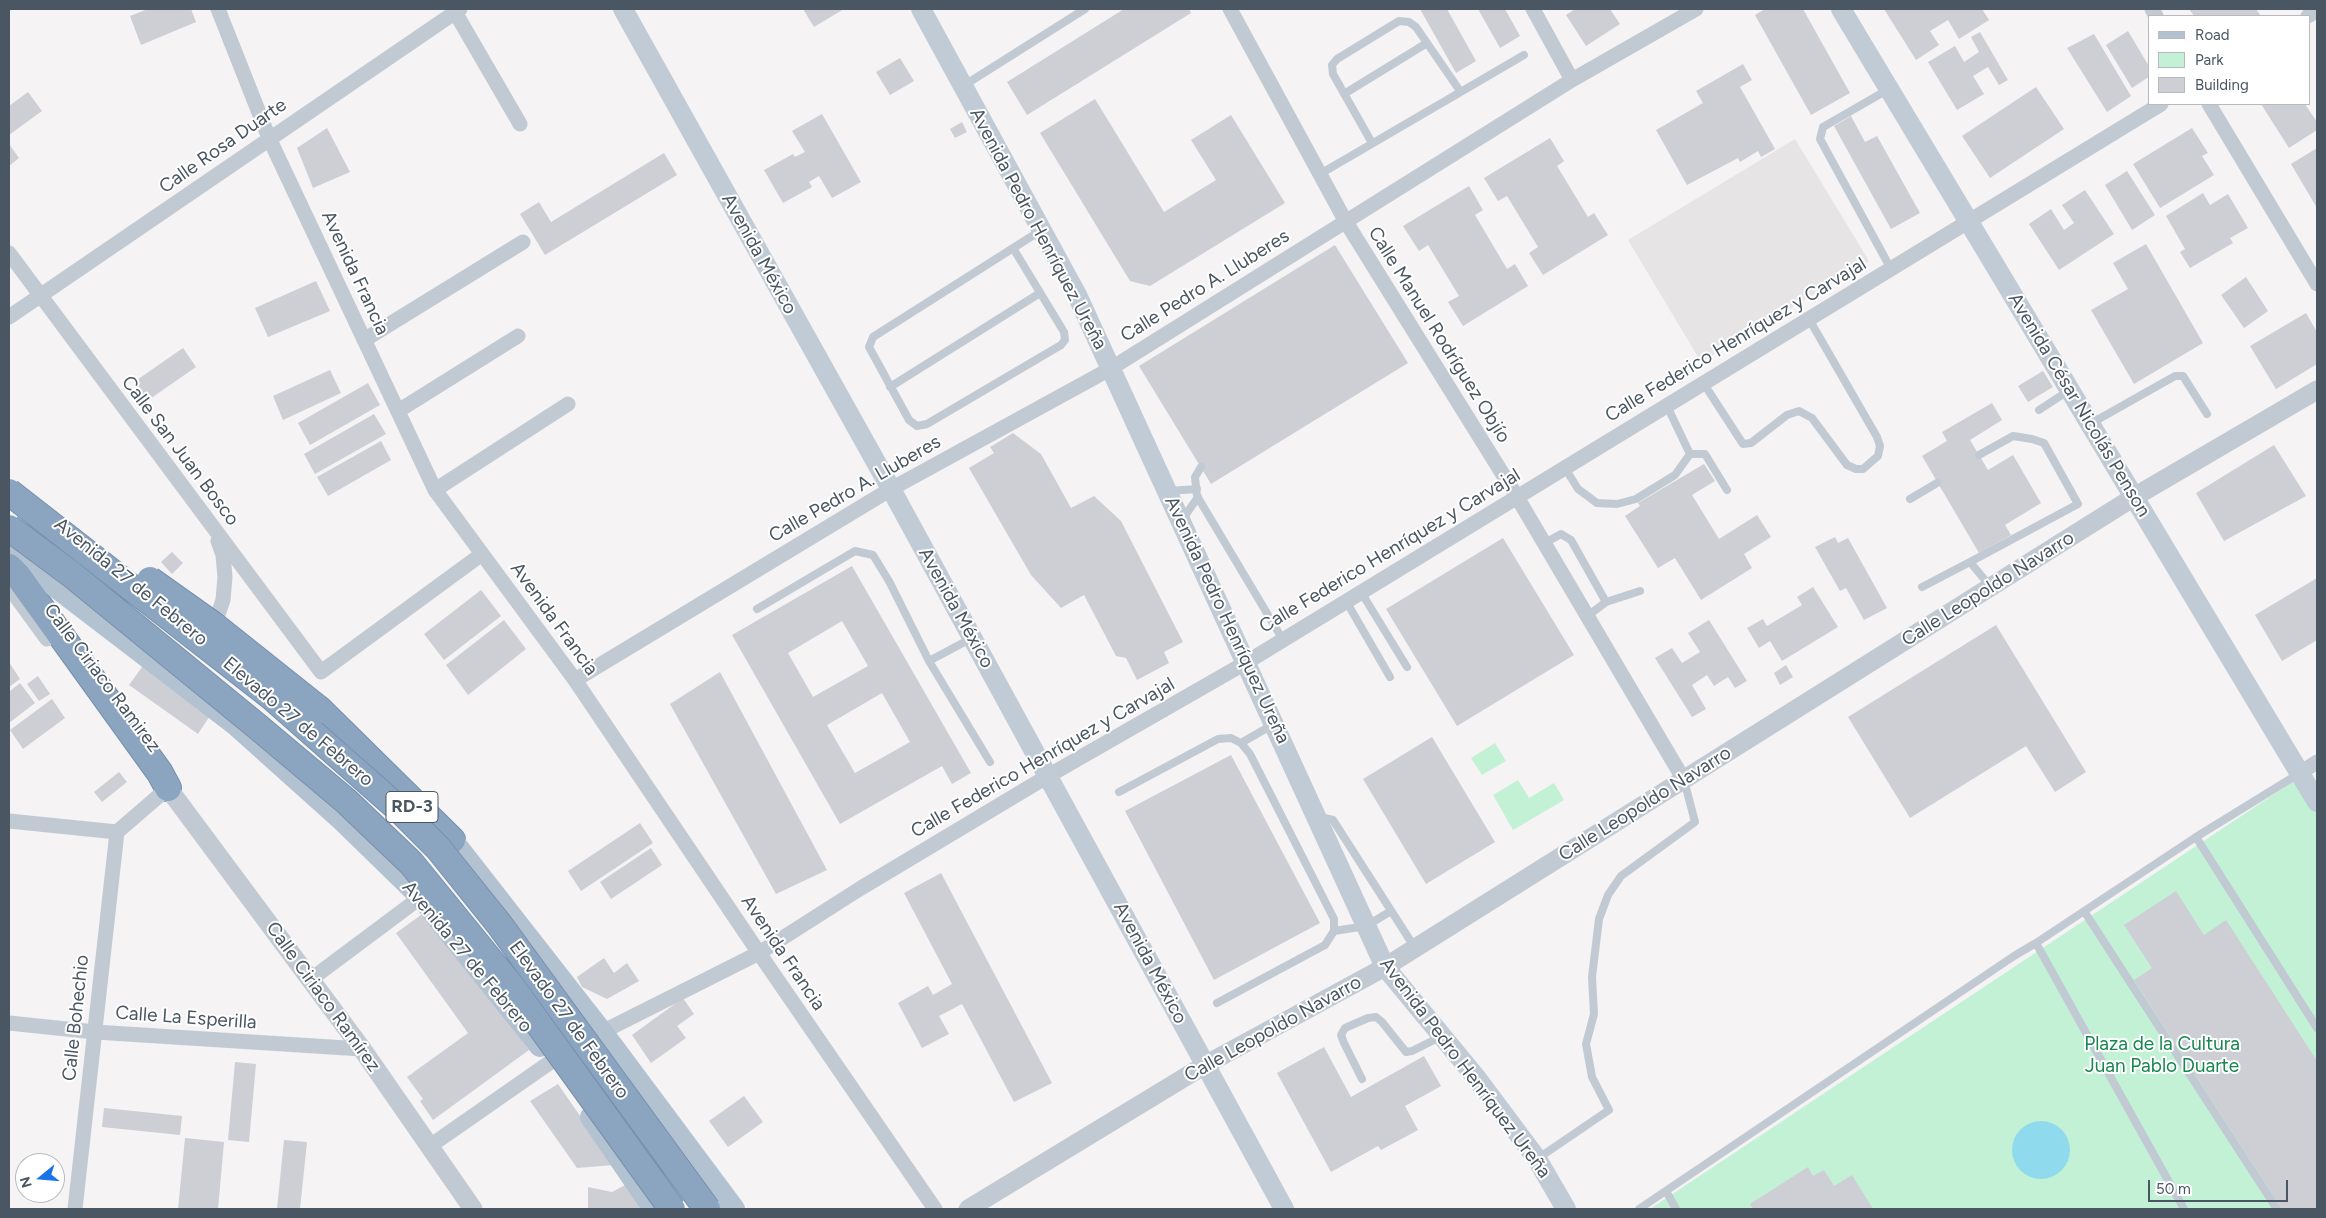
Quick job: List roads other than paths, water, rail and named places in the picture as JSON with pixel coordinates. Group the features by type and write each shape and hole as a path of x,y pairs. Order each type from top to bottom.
{"highway":[{"path":"9,486 72,526 205,619 320,710 452,840"},
{"name":"Elevado 27 de Febrero","path":"9,492 272,698 401,811 438,848 499,924 707,1209"},
{"name":"Elevado 27 de Febrero","path":"9,528 71,574 280,746 346,801 411,862 512,987 672,1209"},
{"path":"9,567 18,576 168,788"}],"main road":[{"name":"Avenida México","path":"623,9 891,489 1284,1209"},
{"name":"Avenida Pedro Henríquez Ureña","path":"921,9 1077,295 1247,662 1385,967 1475,1076 1537,1159 1566,1209"},
{"name":"Avenida César Nicolás Penson","path":"1841,9 2317,802"},
{"name":"Avenida 27 de Febrero","path":"9,486 207,643 323,731 452,840 602,1032 734,1209"},
{"name":"Avenida 27 de Febrero","path":"9,551 236,725 343,821 421,897 552,1061 654,1209"}],"street":[{"name":"Avenida Francia","path":"218,9 269,138 435,490 575,680 758,953 935,1209"},
{"name":"Calle Manuel Rodríguez Objío","path":"1230,9 1346,222 1516,497 1684,780"},
{"path":"1533,9 1572,80"},
{"name":"Calle Pedro A. Lluberes","path":"575,680 891,489 1110,369 1572,80 1696,9"},
{"name":"Calle Rosa Duarte","path":"9,317 457,10"},
{"path":"457,10 520,124"},
{"name":"Calle Federico Henríquez y Carvajal","path":"430,1146 552,1061 602,1032 758,953 861,888 1048,776 1247,662 2159,105"},
{"path":"2210,105 2317,284"},
{"path":"364,340 523,242"},
{"name":"Calle San Juan Bosco","path":"9,253 321,672 482,554"},
{"path":"398,411 518,336"},
{"name":"Calle Leopoldo Navarro","path":"968,1209 1205,1065 1385,967 2134,497 2317,390"},
{"path":"435,490 568,404"},
{"path":"207,643 217,622 224,592 223,555 216,533"},
{"name":"Calle Ciriaco Ramirez","path":"9,586 143,767 168,788"},
{"path":"2300,773 2317,762"},
{"path":"9,821 117,832 168,788"},
{"name":"Calle Ciriaco Ramírez","path":"168,788 362,1050 473,1209"},
{"name":"Calle Bohechio","path":"75,1209 117,832"},
{"path":"310,980 421,897"},
{"name":"Calle La Esperilla","path":"9,1023 95,1032 362,1050"}],"lane":[{"path":"964,86 1085,9"},
{"path":"1372,143 1333,74 1332,65 1337,58 1399,21 1409,22 1427,43 1460,91"},
{"path":"1344,94 1427,43"},
{"path":"1320,174 1524,55"},
{"path":"1889,89 1823,127 1820,140 1891,269"},
{"path":"1013,248 1064,332 1065,340 1061,345 927,424 917,426 909,420 869,347 872,337 1013,248 1042,230"},
{"path":"890,387 1040,293"},
{"path":"1704,384 1743,444 1751,443 1787,415 1799,411 1812,418 1847,465 1856,470 1863,469 1878,456 1880,446 1877,437 1809,320"},
{"path":"2090,424 2175,376 2183,376 2208,414"},
{"path":"2039,410 2070,390"},
{"path":"1667,406 1690,454"},
{"path":"1922,587 2078,504 2044,444 2032,438 2013,436 1979,456"},
{"path":"1565,468 1578,489 1597,503 1617,504 1636,498 1675,475 1690,454"},
{"path":"1690,454 1705,454 1727,490"},
{"path":"1201,467 1195,477 1197,493 1283,640"},
{"path":"1910,499 1938,483"},
{"path":"1167,491 1197,493"},
{"path":"1181,521 1197,493"},
{"path":"1543,544 1562,534 1571,540 1606,602"},
{"path":"757,609 855,551 873,555 889,581 928,661 990,762"},
{"path":"1970,562 1991,588"},
{"path":"1586,617 1606,602 1640,591"},
{"path":"1361,592 1407,667"},
{"path":"1346,601 1390,677"},
{"path":"928,661 972,638"},
{"path":"1241,743 1275,724"},
{"path":"1120,792 1218,739 1231,738 1241,743 1250,754 1334,919 1334,931 1325,945 1217,1003"},
{"path":"1639,1209 2014,956 2036,944 2196,837 2300,773"},
{"path":"1537,1159 1608,1110 1592,1077 1586,1044 1594,1014 1592,977 1599,919 1608,895 1621,876 1695,822 1684,780"},
{"path":"1316,815 1333,820 1415,948"},
{"path":"2196,837 2317,1028"},
{"path":"1334,931 1366,926 1391,911"},
{"path":"2084,911 2277,1209"},
{"path":"2036,944 2184,1209"},
{"path":"1362,1079 1341,1035 1345,1028 1368,1018 1376,1017 1406,1052 1412,1051 1442,1036"},
{"path":"1666,1191 1676,1209"}],"water":[{"path":"2041,1121 2057,1126 2065,1134 2070,1150 2065,1166 2057,1174 2041,1179 2025,1174 2017,1166 2012,1150 2017,1134 2025,1126"}],"park label":[{"name":"Plaza de la Cultura Juan Pablo Duarte","path":"2162,1055"}]}
